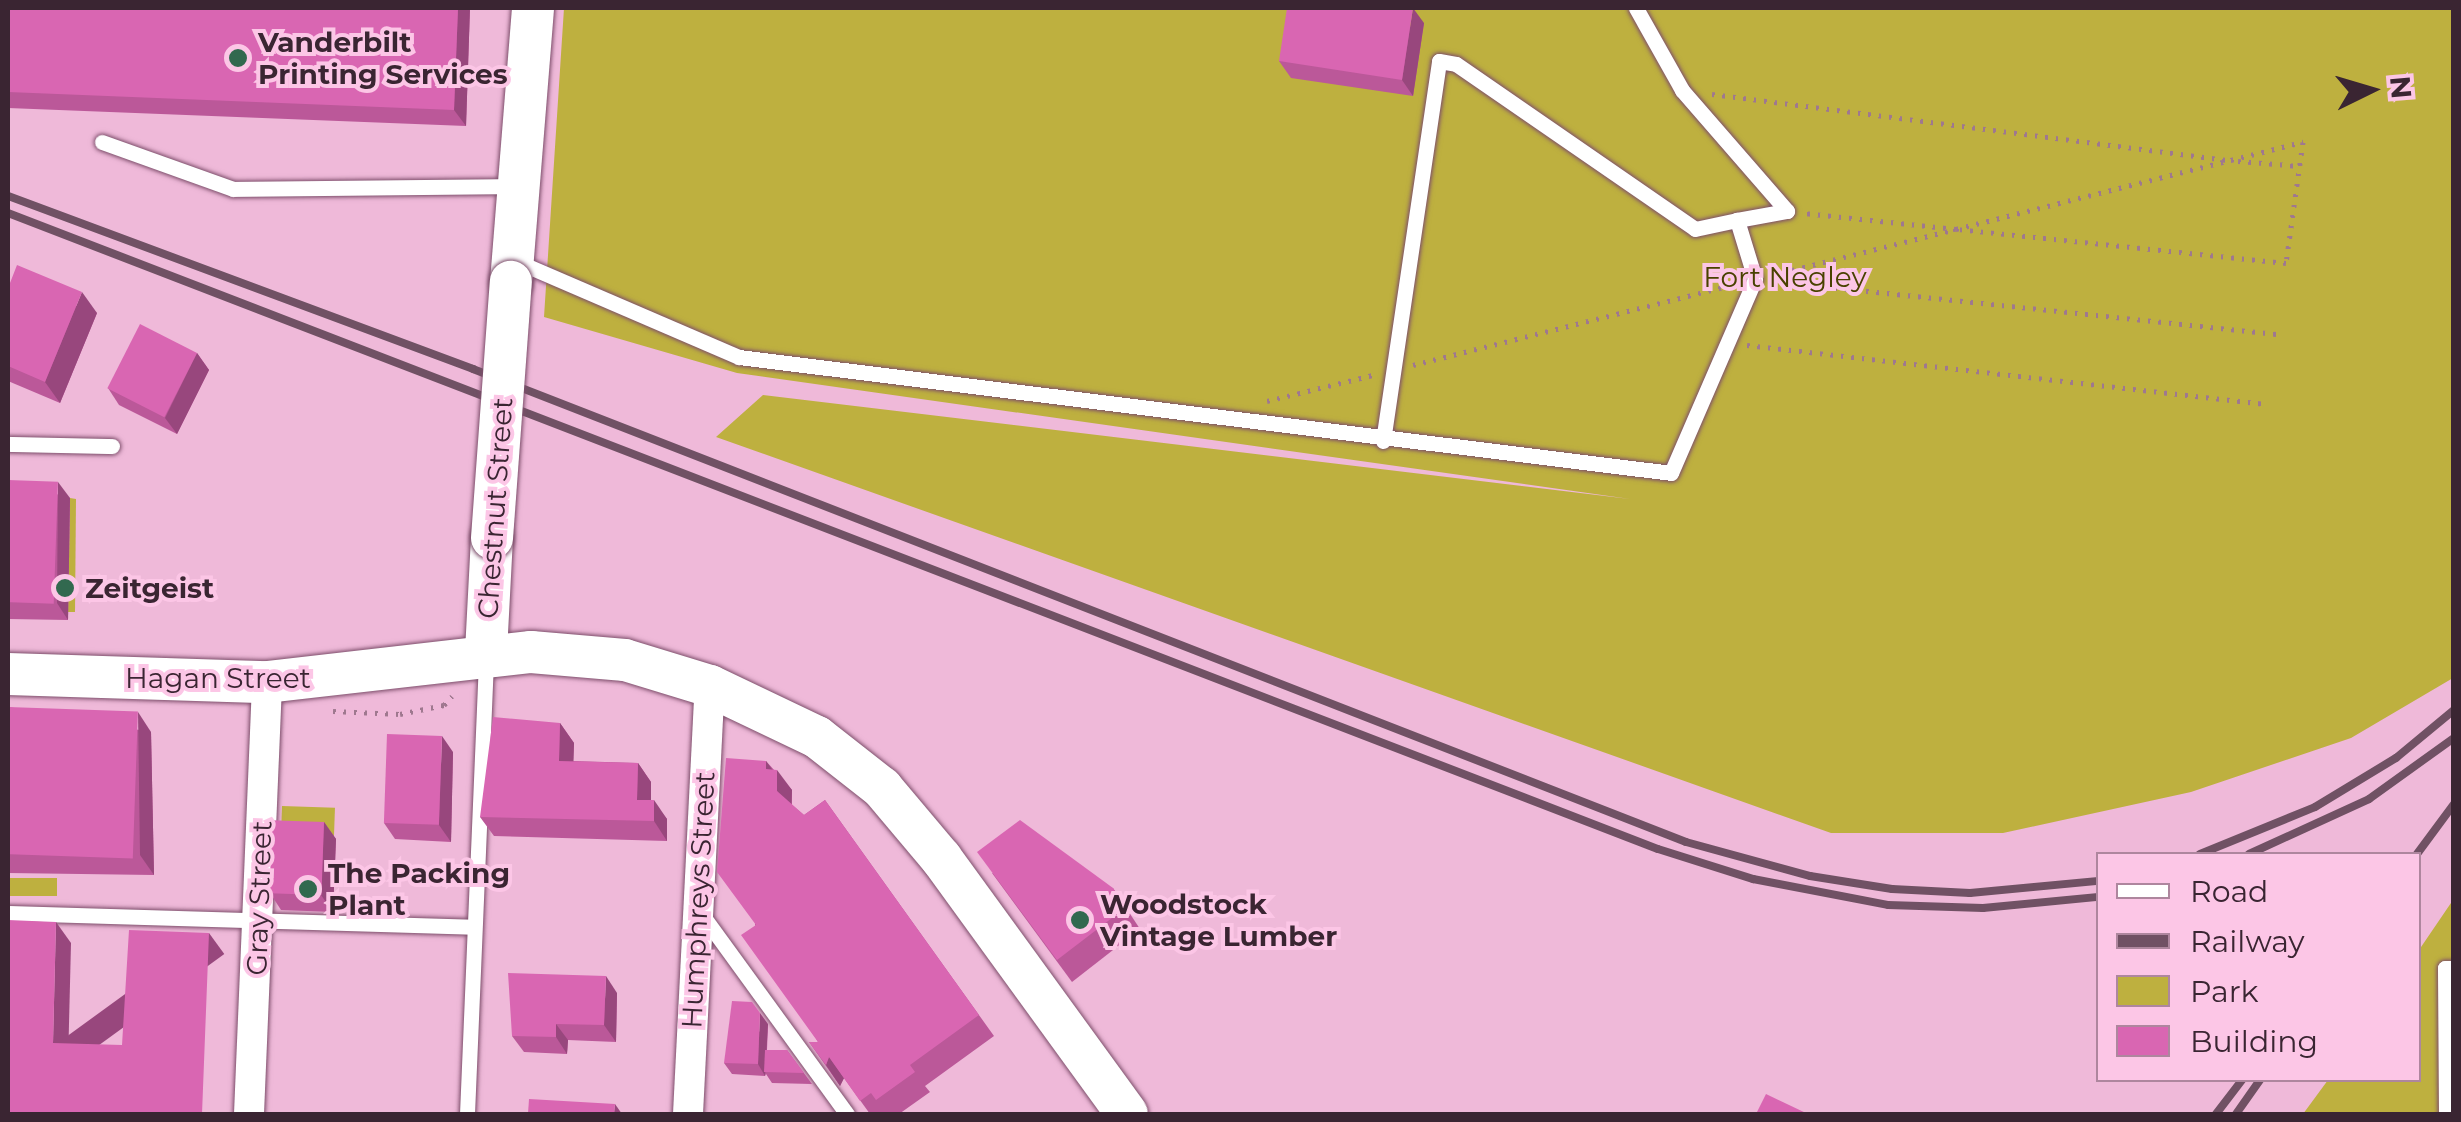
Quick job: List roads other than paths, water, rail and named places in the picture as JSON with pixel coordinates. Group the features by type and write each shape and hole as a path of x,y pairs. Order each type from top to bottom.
{"street":[{"name":"Chestnut Street","path":"533,8 492,538 486,670 625,660 710,686 816,737 882,788 941,858 1127,1114"},
{"name":"Hagan Street","path":"8,674 266,682 486,670"},
{"name":"Gray Street","path":"249,1114 266,682"},
{"name":"Humphreys Street","path":"688,1114 710,686"}],"lane":[{"path":"1383,440 1439,62 1456,64 1695,229 1786,210 1682,90 1636,8"},
{"path":"102,142 233,189 518,186"},
{"path":"511,271 739,357 1671,473 1755,279 1737,220"},
{"path":"8,444 112,446"},
{"path":"466,1114 486,670"},
{"path":"698,909 847,1114"},
{"path":"8,913 474,927"},
{"path":"2446,1114 2446,968 2454,968"}],"railway":[{"path":"8,196 473,369 1686,842 1810,876 1892,889 1970,893 2096,881"},
{"path":"8,213 1658,849 1753,879 1888,905 1983,908 2096,897"},
{"path":"2205,852 2315,807 2396,758 2454,710"},
{"path":"2253,852 2369,799 2454,738"},
{"path":"2418,852 2454,804"},
{"path":"2216,1114 2240,1082"},
{"path":"2236,1114 2259,1082"}],"place":[{"name":"Vanderbilt Printing Services","path":"238,58"},
{"name":"Zeitgeist","path":"65,588"},
{"name":"The Packing Plant","path":"308,889"},
{"name":"Woodstock Vintage Lumber","path":"1080,920"}],"park label":[{"name":"Fort Negley","path":"1785,277"}]}
